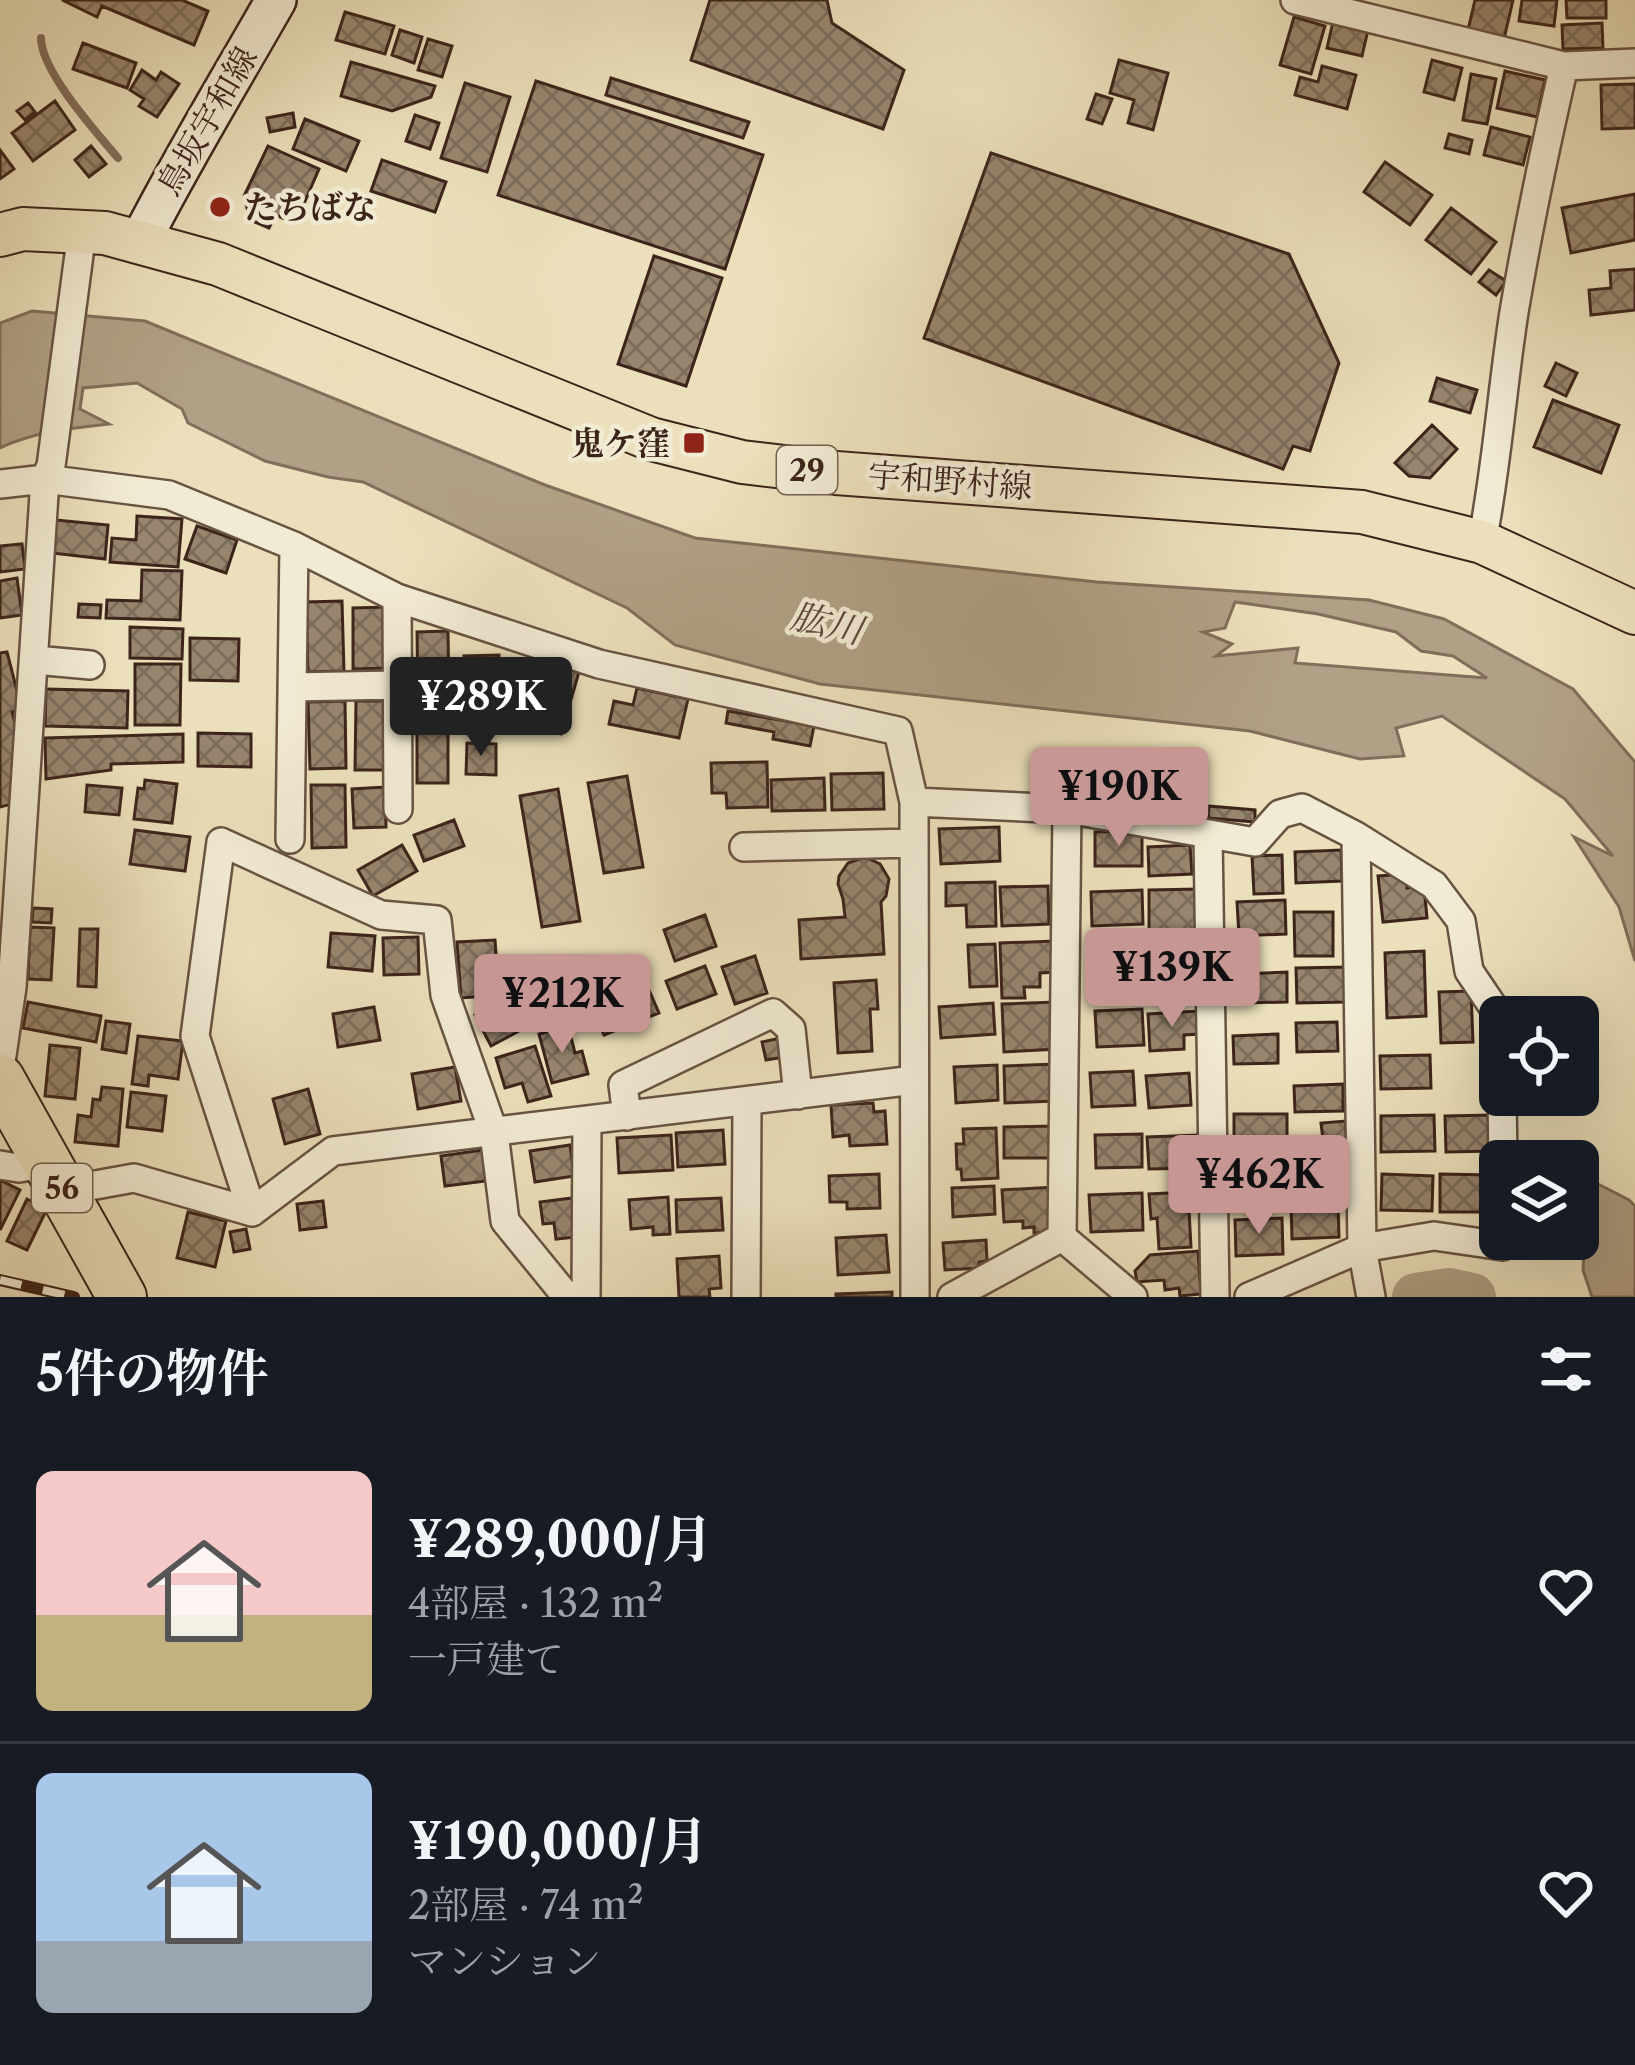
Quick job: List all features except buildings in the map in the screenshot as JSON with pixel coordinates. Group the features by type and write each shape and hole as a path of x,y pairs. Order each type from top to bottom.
{"highway":[{"name":"56","path":"0,1079 122,1297"}],"main road":[{"name":"鳥坂宇和線","path":"140,242 178,166 276,0"},
{"name":"宇和野村線","path":"0,235 23,229 105,232 218,263 650,439 742,462 1362,512 1482,542 1635,613"}],"street":[{"path":"1295,0 1564,66 1635,63"},
{"path":"1482,542 1514,315 1564,66"},
{"path":"0,1069 12,987 48,472 82,232"},
{"path":"0,484 48,472 169,495 294,546 397,598 599,664 898,731 914,802 915,1297"},
{"path":"290,839 294,546"},
{"path":"397,598 398,808"},
{"path":"34,660 90,665"},
{"path":"292,687 397,685"},
{"path":"914,802 1066,809 1255,842 1280,814 1301,808 1434,885 1461,921 1469,971 1486,996"},
{"path":"1062,1237 1066,809"},
{"path":"1208,835 1215,1297"},
{"path":"1356,836 1362,1248 1370,1290"},
{"path":"252,1212 195,1036 221,842 381,914 437,920 445,995 494,1133 505,1221 567,1297"},
{"path":"744,847 914,843"},
{"path":"627,1116 623,1085 773,1013 791,1029 798,1095"},
{"path":"252,1212 332,1151 914,1080"},
{"path":"746,1297 747,1101"},
{"path":"586,1297 587,1121"},
{"path":"0,1165 91,1186 134,1178 252,1212"},
{"path":"1249,1297 1362,1248 1434,1236 1479,1243"},
{"path":"952,1297 1062,1237"},
{"path":"1062,1237 1133,1297"}],"water":[{"name":"肱川","path":"32,311 145,321 545,485 695,538 1097,582 1369,600 1444,619 1573,689 1635,762 1635,961 1619,907 1574,837 1613,856 1565,799 1442,716 1396,728 1404,756 1360,759 1250,731 820,684 675,645 627,608 363,482 265,461 188,423 182,409 137,383 83,388 80,409 109,424 39,434 0,448 0,323","holes":["1235,602 1396,632 1421,651 1453,656 1487,678 1295,663 1298,648 1216,656 1232,644 1203,632 1225,628"]},
{"path":"1599,1185 1635,1206 1635,1297 1592,1297 1584,1260 1599,1260"}],"waterway":[{"path":"41,38 60,84 118,158"},
{"path":"1416,1297 1449,1292 1472,1297"}],"railway":[{"path":"0,1280 74,1297"}],"place":[{"name":"たちばな","path":"220,207"},
{"name":"鬼ケ窪","path":"694,443"}]}
